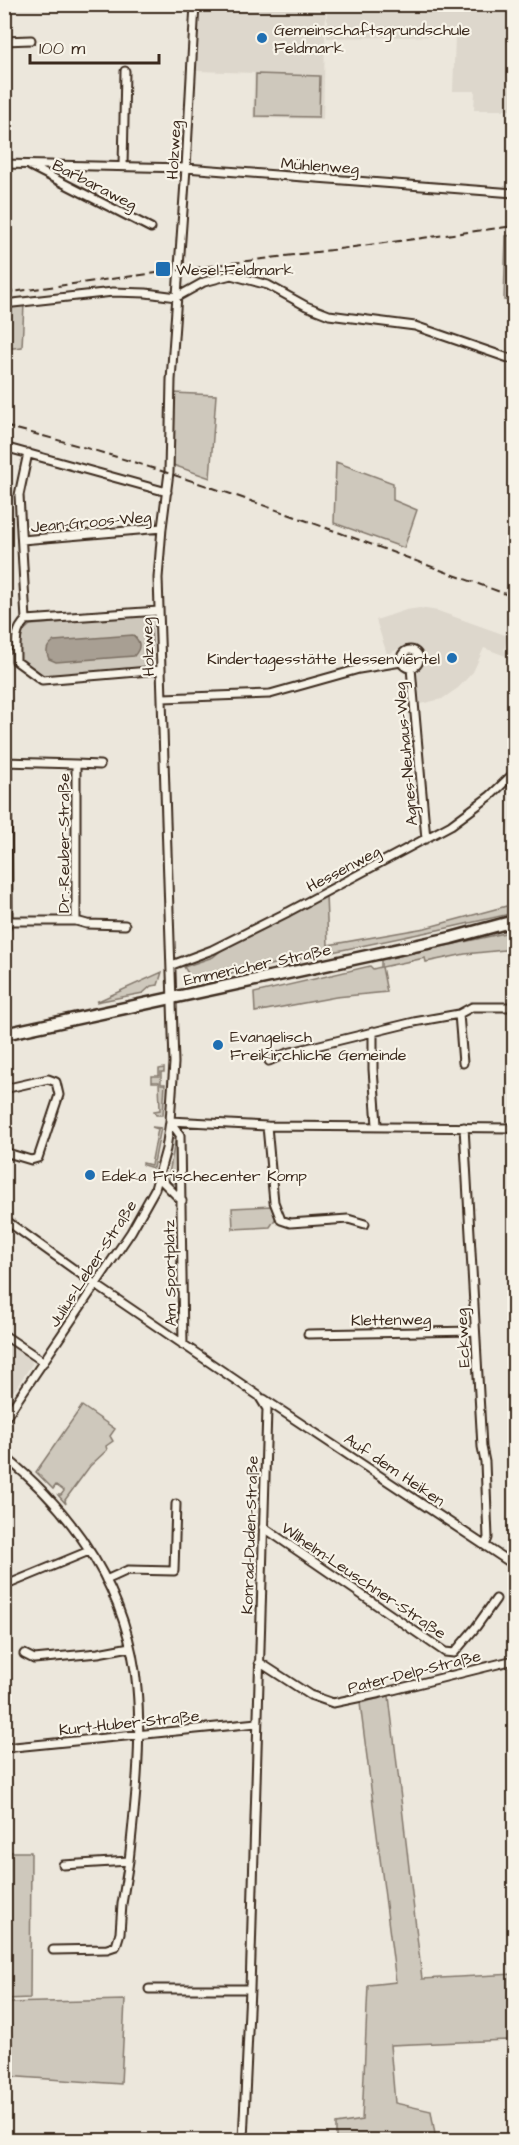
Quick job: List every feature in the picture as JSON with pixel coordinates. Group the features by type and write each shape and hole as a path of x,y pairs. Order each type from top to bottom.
{"main road":[{"name":"Emmericher Straße","path":"4,1034 451,938 514,921"}],"street":[{"name":"Holzweg","path":"172,998 158,578 169,472 171,380 195,4"},
{"path":"4,40 31,40"},
{"path":"123,166 125,71"},
{"name":"Mühlenweg","path":"4,164 186,168 514,193"},
{"name":"Barbaraweg","path":"27,164 151,228"},
{"path":"4,304 113,292 177,297 204,282 231,275 268,285 306,306 329,315 415,326 514,360"},
{"path":"4,447 166,492"},
{"path":"26,620 19,495 28,453"},
{"name":"Jean-Groos-Weg","path":"22,540 162,528"},
{"path":"159,611 26,620 16,634 16,661 42,680 161,670"},
{"name":"Agnes-Neuhaus-Weg","path":"413,650 418,654 419,660 416,666 411,668 405,667 401,662 404,651 413,650"},
{"name":"Agnes-Neuhaus-Weg","path":"162,698 270,694 359,669 401,662"},
{"name":"Agnes-Neuhaus-Weg","path":"411,668 426,839"},
{"name":"Dr.-Reuber-Straße","path":"100,765 6,763 7,924 76,921 87,924 125,925"},
{"name":"Dr.-Reuber-Straße","path":"76,764 76,921"},
{"name":"Hessenweg","path":"172,965 212,950 261,926 451,825 490,796 514,773"},
{"name":"Julius-Leber-Straße","path":"4,1420 131,1232 155,1189 166,1149 174,1079 172,998"},
{"path":"269,1061 287,1053 373,1031 459,1014 472,1007 514,1007"},
{"path":"459,1014 463,1063"},
{"path":"373,1031 377,1125"},
{"path":"4,1089 48,1079 56,1082 59,1095 38,1158 32,1160 4,1152"},
{"path":"170,1121 267,1126 377,1125 514,1128"},
{"name":"Am Sportplatz","path":"170,1121 180,1135 183,1345"},
{"path":"267,1126 274,1202 281,1220 290,1223 348,1219 365,1224"},
{"name":"Eckweg","path":"464,1128 482,1447 485,1462 488,1538 485,1545"},
{"name":"Am Sportplatz","path":"158,1177 182,1201"},
{"path":"4,1219 259,1396"},
{"name":"Klettenweg","path":"308,1334 475,1331"},
{"path":"4,1335 44,1362"},
{"name":"Auf dem Heiken","path":"259,1396 514,1565"},
{"name":"Konrad-Duden-Straße","path":"243,2140 250,1989 265,1446 268,1416 267,1409 259,1396"},
{"path":"4,1456 57,1504 79,1533 106,1580 119,1607 130,1647 137,1688 136,1795 120,1933 116,1946 53,1950"},
{"path":"106,1580 129,1570 174,1570 176,1504"},
{"name":"Wilhelm-Leuschner-Straße","path":"263,1527 445,1652 454,1653 462,1646 496,1599"},
{"path":"4,1587 89,1551"},
{"path":"24,1654 33,1659 98,1653 130,1647"},
{"name":"Pater-Delp-Straße","path":"258,1662 310,1695 333,1703 514,1660"},
{"name":"Kurt-Huber-Straße","path":"4,1748 257,1724"},
{"path":"63,1865 129,1861"},
{"path":"149,1989 250,1989"}],"shaded area":[{"name":"Gemeinschaftsgrundschule Feldmark","path":"200,5 326,5 323,119 253,118 254,73 197,71"},
{"path":"327,5 514,5 514,110 474,110 475,91 453,91 455,36 327,38"},
{"path":"256,74 320,76 319,117 255,116"},
{"path":"514,235 514,301 504,300 506,236"},
{"path":"24,304 22,347 5,349 5,307"},
{"path":"174,393 216,395 210,478 173,465"},
{"path":"336,462 393,483 393,500 417,510 404,548 334,523"},
{"name":"Kindertagesstätte Hessenviertel","path":"420,608 438,611 508,636 504,650 514,655 514,659 484,648 473,672 458,688 442,699 420,704 417,671 424,660 422,651 409,645 387,654 376,620"},
{"path":"145,615 151,621 153,662 149,667 41,677 19,659 20,634 30,625"},
{"path":"133,635 139,645 134,656 56,662 49,659 47,653 48,647 54,641"},
{"path":"326,895 328,945 425,928 514,904 514,913 198,980 191,978 184,967 213,957 224,948"},
{"path":"514,931 514,949 465,954 426,962 425,958 382,967 387,992 336,997 255,1012 254,993 370,966 373,969 381,967 381,960"},
{"path":"162,972 158,985 151,986 143,993 96,1002"},
{"path":"164,1068 164,1072 161,1072 161,1084 165,1084 163,1115 156,1115 154,1111 160,1110 159,1082 152,1082 152,1076 159,1076 159,1069"},
{"path":"152,1127 161,1128 153,1168 143,1165 143,1163 151,1165 158,1129"},
{"path":"178,1134 179,1181 172,1185 168,1179"},
{"path":"271,1206 276,1218 270,1227 233,1229 232,1208"},
{"path":"5,1340 31,1359 32,1364 5,1404"},
{"path":"82,1406 115,1429 110,1436 113,1441 90,1466 65,1500 66,1504 58,1495 64,1491 56,1485 53,1489 36,1472"},
{"path":"389,1696 422,1979 514,1974 514,2044 507,2040 390,2045 395,2103 431,2111 436,2140 336,2140 336,2124 362,2120 368,1985 396,1982 360,1703"},
{"path":"5,1852 31,1852 30,1998 5,1999"},
{"path":"125,2000 121,2084 5,2076 5,2003"}],"railway":[{"path":"4,293 514,226"},
{"path":"4,426 134,462 198,483 514,597"}],"place":[{"name":"Gemeinschaftsgrundschule Feldmark","path":"262,38"},
{"name":"Wesel-Feldmark","path":"163,269"},
{"name":"Kindertagesstätte Hessenviertel","path":"452,658"},
{"name":"Evangelisch Freikirchliche Gemeinde","path":"218,1045"},
{"name":"Edeka Frischecenter Komp","path":"90,1175"}]}
